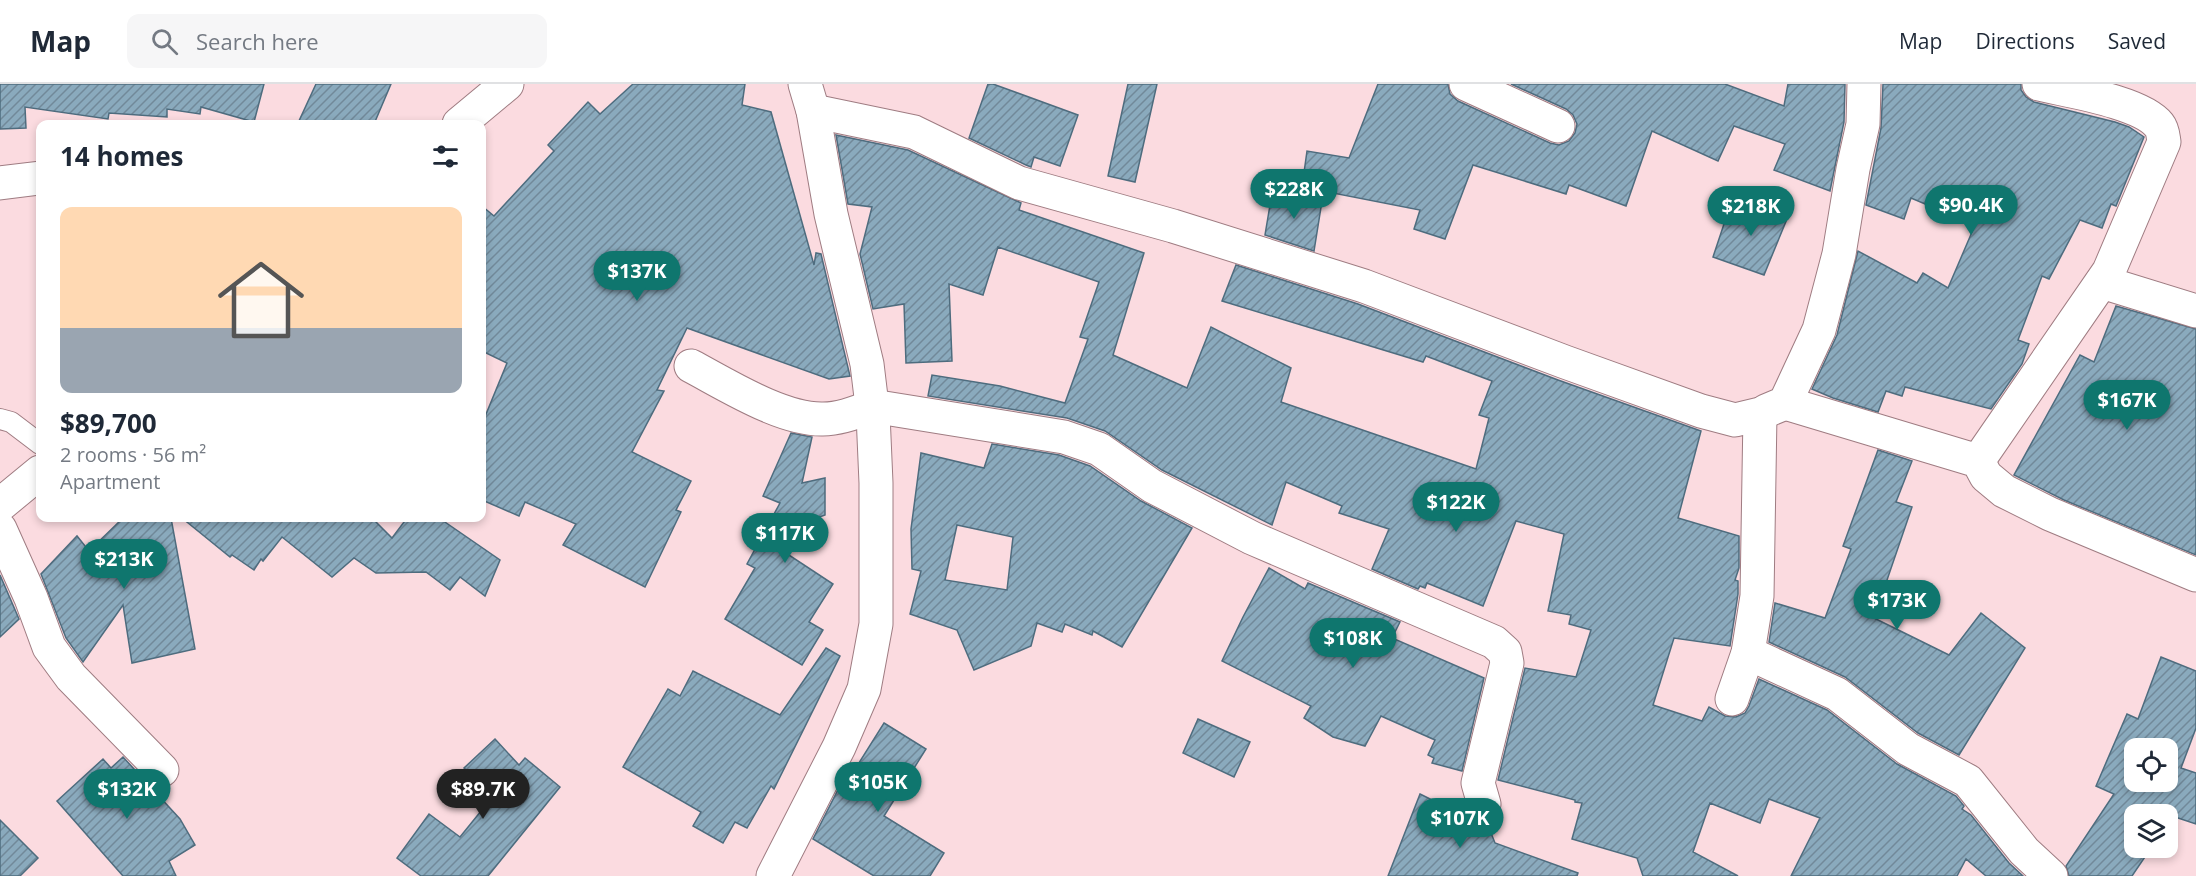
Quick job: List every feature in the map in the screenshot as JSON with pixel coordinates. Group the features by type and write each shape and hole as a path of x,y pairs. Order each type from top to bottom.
{"street":[{"path":"464,120 507,84"},
{"path":"1466,84 1558,126"},
{"path":"1732,699 1748,652 1757,596 1773,409 1819,330 1839,254 1863,124 1864,84"},
{"path":"1978,461 2109,271 2164,142 2158,124 2120,102 2039,84"},
{"path":"773,876 839,747 864,689 876,624 876,483 872,406 867,364 831,214 809,98 914,132 1019,183 1173,226 1364,286 1701,411 1735,420 1773,409 1978,461 1986,476 2004,491 2050,514 2196,575"},
{"path":"0,183 36,178"},
{"path":"2102,282 2196,311"},
{"path":"691,366 786,412 822,419 853,415 872,406 1064,437 1099,449 1152,486 1252,538 1494,642 1505,652 1507,663 1478,783 1484,804"},
{"path":"0,505 36,475"},
{"path":"0,529 31,598 49,647 71,677 162,770"},
{"path":"1748,652 1837,694 1908,749 1968,781 2024,851 2051,876"}],"lane":[{"path":"0,419 11,422 36,441"}],"building":[{"path":"0,84 264,84 255,120 201,107 200,114 167,109 167,117 109,113 108,119 25,107 26,128 0,129"},
{"path":"316,84 391,84 376,120 299,120"},
{"path":"633,84 745,84 742,105 771,112 814,265 816,253 821,254 850,376 829,379 687,328 657,390 664,391 632,452 691,481 676,510 681,512 645,587 563,545 576,524 525,502 519,516 486,502 486,414 507,363 486,353 486,209 494,216 554,151 548,145 588,102 600,114"},
{"path":"988,84 1078,115 1060,166 1034,157 1031,167 969,138"},
{"path":"1128,84 1157,84 1135,182 1108,176"},
{"path":"1378,84 1448,84 1450,94 1458,101 1559,145 1569,141 1575,133 1577,124 1573,115 1566,109 1511,84 1725,84 1784,106 1788,84 1845,84 1844,122 1830,191 1774,170 1785,144 1734,126 1718,161 1652,131 1626,206 1569,185 1566,194 1473,165 1445,239 1414,229 1420,210 1302,187 1307,151 1349,158"},
{"path":"1883,84 2021,84 2021,90 2026,97 2034,102 2115,122 2129,127 2144,137 2116,206 2111,204 2102,228 2080,220 2049,279 2042,276 2018,340 2029,344 2022,364 1991,409 1905,387 1902,396 1886,391 1878,412 1812,389 1837,335 1858,251 1917,283 1923,273 1948,288 1975,225 1911,198 1904,219 1866,205 1881,128"},
{"path":"836,135 908,150 1021,203 1019,210 1144,253 1113,355 1187,388 1211,327 1291,368 1281,402 1476,469 1489,418 1479,415 1492,381 1426,356 1423,362 1222,301 1236,265 1358,304 1558,380 1701,431 1678,518 1739,536 1739,568 1735,580 1738,581 1738,594 1730,646 1674,638 1653,705 1702,721 1709,707 1725,716 1736,717 1745,713 1759,679 1827,710 1897,764 1956,796 1964,806 1962,809 1971,815 2009,863 2023,876 1986,876 1966,859 1957,876 1791,876 1820,818 1769,799 1760,823 1710,803 1693,852 1738,876 1643,876 1637,858 1572,839 1582,803 1498,780 1525,668 1576,677 1591,630 1569,624 1571,615 1548,611 1564,534 1516,521 1483,606 1427,583 1425,588 1420,586 1418,589 1372,569 1389,529 1339,513 1342,506 1286,482 1272,525 1162,470 1105,431 1067,418 928,396 932,375 1000,386 1065,403 1088,339 1080,337 1099,282 998,247 983,295 949,284 952,361 906,363 904,304 873,309 860,254 872,207 848,204"},
{"path":"1272,193 1322,201 1314,251 1265,235"},
{"path":"1762,200 1789,214 1764,275 1713,257 1730,206 1756,215"},
{"path":"2116,306 2196,329 2196,555 2064,500 2014,475 2080,355 2094,362"},
{"path":"791,433 812,437 802,483 825,478 825,515 763,538 833,584 809,622 823,630 802,665 725,619 755,568 747,564 780,503 763,496"},
{"path":"992,444 1059,455 1090,466 1141,501 1192,528 1122,647 1093,631 1092,635 1065,624 1062,632 1037,623 1031,646 974,670 957,630 910,614 921,571 912,569 911,529 921,453 984,468","holes":["957,525 1013,537 1007,590 945,580"]},
{"path":"1878,450 1912,461 1896,502 1912,507 1874,618 1949,655 1981,613 2025,648 1959,755 1918,733 1845,677 1769,642 1775,603 1825,618 1851,549 1843,546"},
{"path":"119,522 172,522 195,649 132,663 123,605 83,662 66,638 41,574 77,536 89,551"},
{"path":"187,522 376,522 392,538 404,522 445,522 500,560 485,596 460,577 450,590 426,572 376,573 354,558 332,577 282,537 254,570 232,555 230,557"},
{"path":"1269,568 1305,589 1308,583 1400,622 1392,638 1484,678 1462,771 1432,763 1434,758 1428,755 1435,740 1381,716 1365,746 1333,737 1304,718 1311,706 1222,661"},
{"path":"0,575 19,619 0,637"},
{"path":"826,648 840,656 774,789 771,786 747,828 735,822 723,843 693,826 701,812 623,767 668,689 680,696 693,671 780,715"},
{"path":"2161,657 2196,671 2196,728 2181,768 2196,773 2196,824 2178,818 2178,804 2124,804 2124,858 2144,858 2132,876 2069,876 2066,866 2114,794 2096,786 2127,714 2138,719"},
{"path":"1198,719 1250,742 1234,777 1183,753"},
{"path":"884,723 926,749 884,816 944,853 930,876 874,876 813,839 848,770 852,774"},
{"path":"495,739 519,765 525,758 560,787 488,876 421,876 397,858 429,814 460,837 494,795 464,768"},
{"path":"123,757 180,819 195,845 169,861 176,876 123,876 57,801 103,759 111,768"},
{"path":"1420,794 1489,828 1495,843 1578,873 1577,876 1388,876"},
{"path":"0,820 38,858 20,876 0,876"}]}
